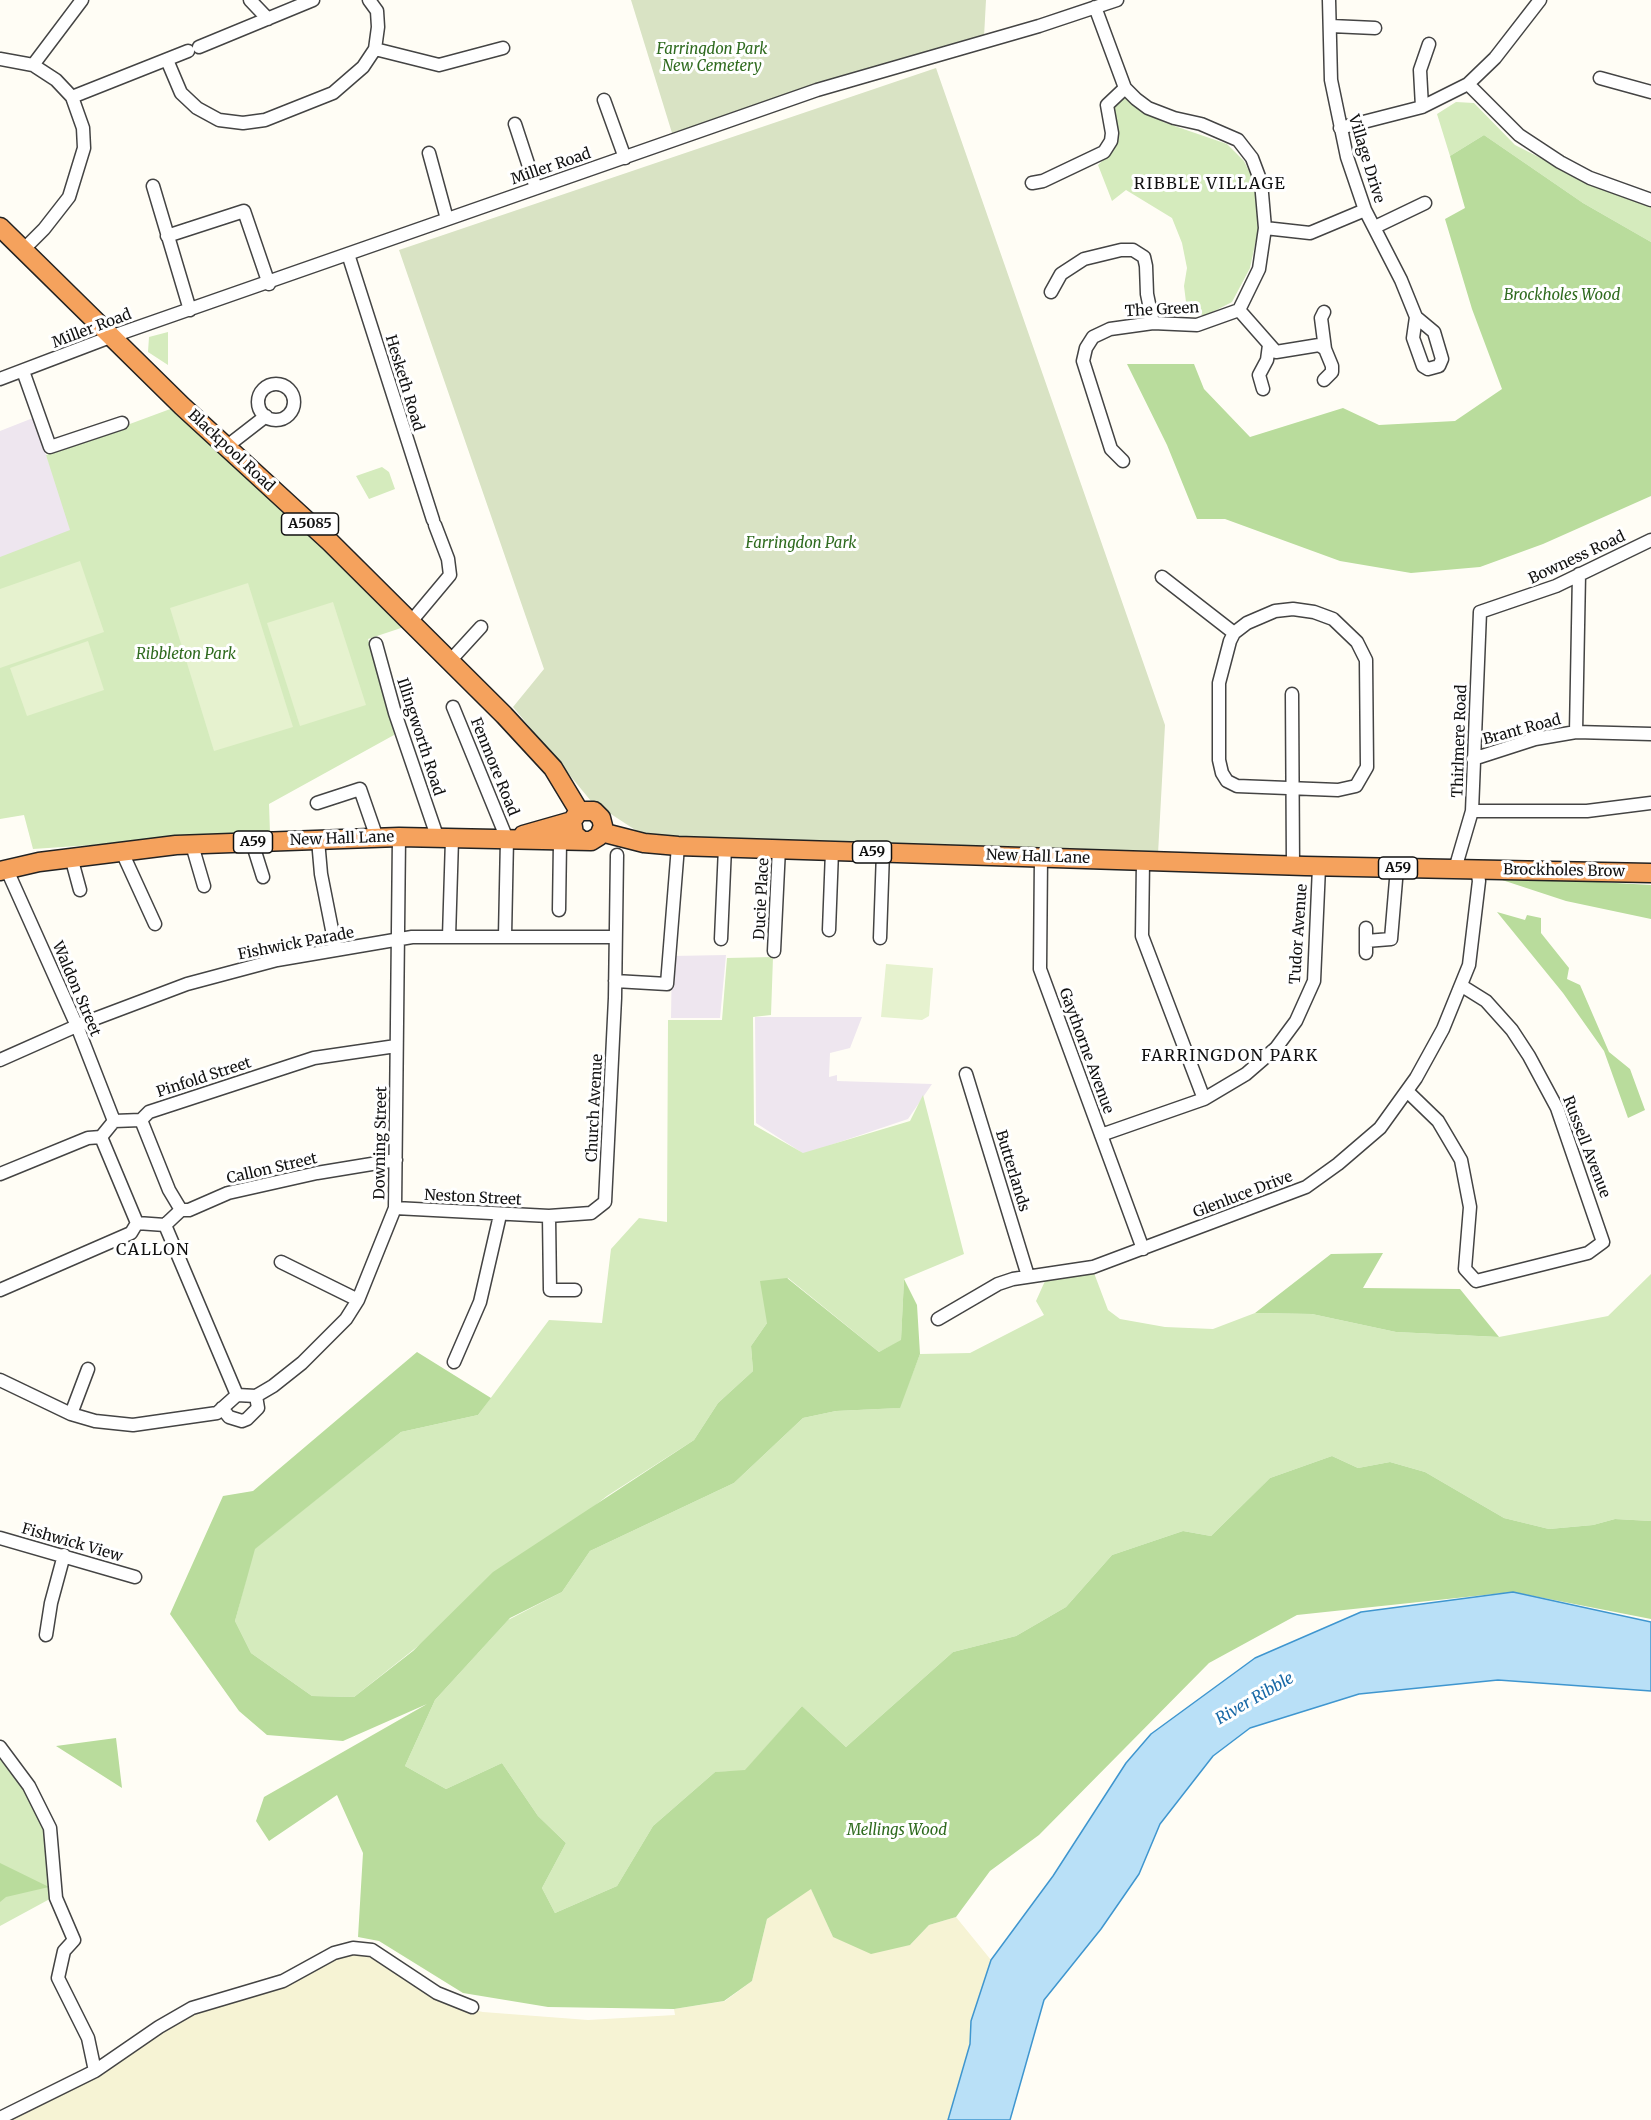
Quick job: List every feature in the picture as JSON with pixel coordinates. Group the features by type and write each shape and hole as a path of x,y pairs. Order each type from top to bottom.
{"highway":[{"name":"Blackpool Road","path":"0,226 226,447 330,542 409,624 504,715 553,768 573,829"},
{"path":"573,829 590,810 598,814 603,822 602,832"},
{"name":"New Hall Lane","path":"4,870 70,858 192,845 399,837 507,839 573,829"},
{"name":"A59","path":"573,829 594,840 602,832"},
{"name":"New Hall Lane","path":"602,832 644,843 678,846 1477,870"},
{"name":"Brockholes Brow","path":"1477,870 1651,873"}],"street":[{"path":"33,65 82,0"},
{"path":"250,0 268,19"},
{"path":"72,97 314,0"},
{"path":"167,60 181,93 197,108 219,120 243,123 296,110 333,93 363,66 375,49 377,11 369,0"},
{"name":"Miller Road","path":"0,379 113,336 269,284 348,254 817,90 1117,0"},
{"name":"Village Drive","path":"1329,0 1331,80 1340,128 1365,210 1416,317"},
{"path":"1340,128 1422,107 1468,84 1495,58 1540,0"},
{"path":"1095,7 1125,88 1148,108 1174,118 1210,127 1238,140 1252,158 1261,182 1265,228 1259,268 1239,310 1276,352 1319,345 1325,349"},
{"path":"1331,26 1375,28"},
{"path":"1422,107 1420,70 1429,44"},
{"path":"375,49 439,65 503,48"},
{"path":"0,59 33,65 56,80 72,97 83,128 84,148 69,197 44,229 24,249"},
{"path":"1600,78 1651,92"},
{"path":"1468,84 1520,135 1560,162 1590,178 1651,200"},
{"path":"1032,183 1043,181 1104,152 1111,141 1112,133 1107,105 1125,88"},
{"path":"604,100 624,158"},
{"path":"515,124 536,189"},
{"path":"429,153 447,219"},
{"path":"153,186 190,310"},
{"path":"1375,227 1425,203"},
{"path":"1265,228 1310,233 1365,210"},
{"path":"167,236 244,211 269,284"},
{"path":"1051,292 1061,274 1084,259 1120,250 1133,250 1144,257 1153,323"},
{"name":"Hesketh Road","path":"348,254 434,523 448,559 450,575 409,624"},
{"name":"The Green","path":"1123,460 1111,449 1083,361 1086,348 1093,337 1110,329 1153,323 1197,325 1239,310"},
{"path":"1324,312 1321,318 1325,349 1332,366 1332,372 1324,380"},
{"path":"1263,389 1259,375 1267,360 1269,345"},
{"path":"23,371 50,447 122,423"},
{"path":"226,447 266,416"},
{"name":"Bowness Road","path":"1480,612 1556,586 1651,540"},
{"path":"1576,732 1579,574"},
{"path":"1162,577 1234,633"},
{"path":"1293,609 1314,612 1333,619 1356,642 1366,660 1367,767 1362,780 1356,786 1338,790 1291,789 1237,786 1227,781 1222,773 1219,760 1219,683 1234,633 1247,623 1275,611 1293,609"},
{"name":"Thirlmere Road","path":"1455,869 1472,811 1480,612"},
{"path":"449,662 481,627"},
{"name":"Illingworth Road","path":"376,644 395,713 445,839"},
{"path":"1292,694 1293,866"},
{"name":"Fenmore Road","path":"453,707 507,839"},
{"name":"Brant Road","path":"1473,759 1535,739 1576,732 1651,734"},
{"path":"317,803 360,789 377,838"},
{"path":"1472,811 1587,811 1651,803"},
{"path":"559,910 573,829"},
{"name":"Downing Street","path":"256,1396 302,1363 346,1319 358,1300 395,1208 399,837"},
{"path":"445,839 449,937"},
{"path":"505,936 507,839"},
{"path":"318,840 321,874 336,950"},
{"path":"252,842 262,878"},
{"path":"192,845 204,886"},
{"path":"615,981 667,984 678,846"},
{"path":"721,939 725,847"},
{"name":"Ducie Place","path":"774,951 779,848"},
{"path":"829,930 832,850"},
{"path":"122,852 155,924"},
{"path":"880,938 883,852"},
{"name":"Church Avenue","path":"549,1216 591,1213 605,1203 615,981 617,855"},
{"name":"Gaythorne Avenue","path":"1041,857 1040,969 1143,1249"},
{"path":"70,858 80,890"},
{"path":"1143,861 1142,936 1204,1099"},
{"name":"Tudor Avenue","path":"1101,1135 1204,1099 1246,1074 1276,1048 1296,1021 1310,993 1317,946 1319,867"},
{"path":"1366,928 1366,947 1391,939 1397,868"},
{"name":"Waldon Street","path":"4,870 77,1026 114,1121"},
{"name":"Glenluce Drive","path":"938,1319 998,1284 1028,1276 1093,1267 1306,1187 1338,1164 1380,1128 1407,1091 1443,1029 1469,965 1479,880 1477,870"},
{"name":"Fishwick Parade","path":"0,1060 77,1026 187,984 277,960 398,940 505,936 614,937"},
{"name":"Russell Avenue","path":"1407,1091 1438,1121 1461,1160 1470,1207 1465,1269 1476,1281 1588,1253 1603,1242 1557,1108 1529,1056 1512,1030 1486,1001 1462,986"},
{"name":"Pinfold Street","path":"114,1121 141,1120 149,1112 314,1058 396,1046"},
{"name":"Butterlands","path":"966,1074 1028,1276"},
{"path":"141,1120 169,1190 181,1209"},
{"path":"0,1174 88,1138 100,1137 114,1121"},
{"path":"100,1137 137,1223"},
{"name":"Callon Street","path":"165,1225 181,1209 189,1210 228,1193 317,1173 396,1160"},
{"name":"Neston Street","path":"395,1208 549,1216"},
{"path":"454,1362 480,1302 500,1215"},
{"path":"549,1216 550,1290 575,1290"},
{"path":"137,1223 165,1225 237,1395"},
{"path":"0,1290 131,1233 137,1223"},
{"path":"282,1262 358,1300"},
{"path":"71,1414 88,1369"},
{"path":"0,1380 71,1414 95,1421 133,1425 217,1413 222,1408 237,1395 256,1396 258,1408 248,1419 242,1421 229,1417 222,1408"},
{"name":"Fishwick View","path":"0,1538 135,1577"},
{"path":"46,1635 51,1603 64,1555"},
{"path":"0,1747 29,1786 50,1828 56,1898 74,1940 64,1951 58,1978 88,2038 95,2071"},
{"path":"0,2118 95,2071 159,2027 192,2008 283,1981 334,1953 353,1948 372,1950 437,1993 472,2007"}],"shaded area":[{"path":"33,418 74,533 0,559 0,431"},
{"path":"726,955 720,1018 671,1018 672,956"},
{"path":"755,1017 862,1017 850,1048 830,1053 829,1077 837,1075 837,1081 932,1084 908,1119 804,1154 756,1123"},
{"path":"811,1888 833,1937 910,1945 929,1925 956,1917 991,1960 971,2021 970,2044 948,2120 11,2120 191,2011 342,1953 369,1952 459,2007 483,2012 588,2020 675,2015 674,2009 725,2001 752,1981 767,1919"}],"green space":[{"name":"Farringdon Park New Cemetery","path":"631,0 986,0 984,37 672,133"},
{"name":"Farringdon Park","path":"936,68 1165,725 1158,854 643,835 591,801 513,707 544,669 399,250"},
{"path":"1129,98 1163,122 1227,144 1244,161 1257,188 1259,226 1250,268 1232,302 1205,316 1187,310 1184,286 1187,268 1182,243 1172,218 1126,190 1112,201 1098,165 1110,153 1117,139 1118,126 1110,107 1116,100"},
{"path":"1456,102 1474,103 1515,145 1586,181 1651,206 1651,242 1583,203 1484,135 1450,156 1437,114"},
{"name":"Brockholes Wood","path":"1484,135 1583,203 1651,242 1651,496 1543,544 1480,567 1411,573 1340,561 1225,519 1197,519 1167,445 1127,364 1194,364 1204,389 1250,437 1343,408 1379,425 1455,421 1502,389 1472,309 1445,219 1465,208 1450,156"},
{"path":"168,332 168,365 148,352 149,337"},
{"name":"Ribbleton Park","path":"173,408 380,599 404,627 368,639 393,717 394,735 269,804 270,833 33,849 24,815 0,819 0,557 70,530 46,455"},
{"path":"382,467 389,472 395,489 369,499 356,476"},
{"path":"80,561 104,632 0,668 0,589"},
{"path":"248,583 293,727 214,751 170,608"},
{"path":"333,602 366,705 300,726 267,623"},
{"path":"88,641 104,690 27,716 10,668"},
{"path":"1510,877 1651,885 1651,919 1566,901 1499,879"},
{"path":"1497,912 1525,920 1527,915 1541,918 1541,933 1569,968 1567,979 1580,985 1609,1052 1630,1069 1645,1110 1628,1118 1604,1051 1563,993"},
{"path":"773,957 771,1015 753,1017 754,1125 803,1153 910,1121 923,1095 964,1254 904,1279 901,1341 879,1352 788,1278 767,1323 751,1346 753,1371 718,1403 694,1440 607,1496 354,1697 312,1696 251,1653 235,1621 254,1549 401,1432 478,1415 549,1320 602,1323 611,1249 639,1218 667,1222 668,1020 722,1020 727,958"},
{"path":"886,964 933,968 929,1016 922,1020 881,1017"},
{"path":"1383,1253 1363,1288 1460,1289 1499,1337 1396,1332 1312,1314 1255,1313 1331,1254"},
{"path":"1094,1273 1108,1310 1120,1319 1165,1327 1213,1329 1255,1313 1312,1314 1396,1332 1499,1337 1608,1316 1651,1274 1651,1521 1615,1519 1593,1525 1549,1529 1504,1518 1425,1472 1390,1462 1358,1468 1332,1456 1270,1478 1211,1536 1183,1531 1112,1555 1066,1607 1016,1636 953,1652 846,1747 802,1706 745,1771 715,1772 653,1826 617,1886 555,1913 542,1888 566,1843 538,1816 502,1763 446,1789 405,1766 435,1700 508,1620 562,1592 590,1551 734,1483 803,1418 836,1411 899,1408 920,1354 970,1353 1044,1315 1036,1301 1045,1281"},
{"name":"Mellings Wood","path":"787,1278 879,1352 901,1340 904,1279 917,1305 920,1354 900,1408 836,1411 803,1418 734,1483 590,1551 562,1592 510,1618 435,1700 405,1766 446,1789 502,1763 538,1816 566,1843 542,1888 555,1913 617,1886 653,1826 715,1772 745,1770 802,1706 846,1747 953,1652 1016,1636 1066,1607 1112,1555 1183,1531 1211,1536 1270,1478 1332,1456 1358,1468 1390,1462 1425,1472 1504,1518 1549,1529 1593,1525 1615,1519 1651,1521 1651,1619 1513,1592 1297,1615 1209,1663 1039,1835 990,1871 956,1917 929,1925 910,1945 871,1954 833,1937 811,1889 767,1919 752,1981 724,2001 674,2009 548,2007 463,1993 379,1941 358,1937 363,1853 337,1795 269,1841 256,1821 264,1797 427,1704 343,1741 267,1735 239,1711 170,1614 223,1496 253,1491 417,1352 491,1398 478,1415 401,1432 255,1549 235,1621 251,1653 312,1696 354,1697 413,1651 493,1572 694,1440 718,1403 753,1371 751,1346 767,1323 760,1281"},
{"path":"116,1738 122,1788 56,1746"},
{"path":"0,1750 50,1828 59,1894 0,1926"},
{"path":"0,1863 49,1887 6,1897 0,1902"}],"water":[{"name":"River Ribble","path":"1513,1592 1651,1622 1651,1691 1498,1680 1359,1694 1250,1728 1213,1756 1160,1824 1139,1874 1101,1929 1044,2000 1010,2120 948,2120 970,2044 971,2021 991,1960 1053,1876 1126,1763 1151,1734 1255,1658 1361,1612"}],"district":[{"name":"RIBBLE VILLAGE","path":"1210,184"},
{"name":"FARRINGDON PARK","path":"1230,1056"},
{"name":"CALLON","path":"153,1250"}]}
